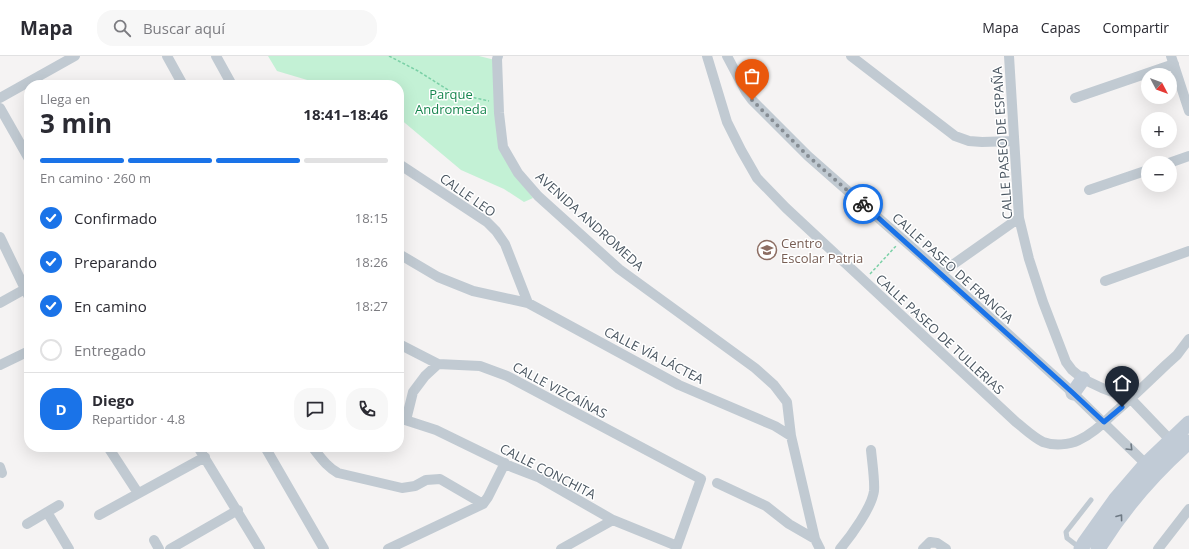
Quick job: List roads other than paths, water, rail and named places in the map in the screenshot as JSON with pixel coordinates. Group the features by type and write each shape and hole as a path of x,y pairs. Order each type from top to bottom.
{"main road":[{"path":"1073,393 1083,379"},
{"path":"1080,549 1116,500 1180,445 1189,423"},
{"path":"1098,549 1151,469"}],"street":[{"path":"32,80 75,56"},
{"path":"167,56 179,80"},
{"path":"216,56 229,80"},
{"name":"AVENIDA ANDROMEDA","path":"498,56 498,103 503,147 518,172 538,196 619,269 755,368 774,385 787,402 791,436"},
{"name":"CALLE PASEO DE TULLERIAS","path":"707,56 727,122 741,150 758,178 786,208 864,281 1016,422 1035,437 1044,442 1054,444 1067,444 1086,437 1131,399 1177,355 1189,339"},
{"name":"CALLE PASEO DE FRANCIA","path":"727,56 746,92 752,100 808,156 941,273 1073,393 1151,469"},
{"path":"851,56 954,136 969,141 1014,141"},
{"name":"CALLE PASEO DE ESPAÑA","path":"1009,56 1019,218 1029,259 1066,362 1072,370 1083,379 1131,399 1180,445"},
{"path":"1075,98 1172,60 1189,111"},
{"path":"0,98 24,85"},
{"path":"0,108 24,149"},
{"path":"1177,160 1189,156"},
{"name":"CALLE LEO","path":"404,167 487,222 496,231 505,244 528,304"},
{"path":"1089,190 1141,172"},
{"path":"941,273 1019,218"},
{"path":"0,236 24,287"},
{"path":"1105,281 1189,252"},
{"name":"CALLE VÍA LÁCTEA","path":"404,257 438,277 473,291 528,304 679,385 775,426 791,436"},
{"path":"0,303 24,294"},
{"name":"CALLE VIZCAÍNAS","path":"404,347 438,364 480,366 507,376 701,479 676,548"},
{"path":"0,365 24,353"},
{"path":"404,416 413,392 425,376 438,364"},
{"name":"CALLE CONCHITA","path":"404,419 436,430 512,467 538,477 613,520 676,548"},
{"path":"791,436 816,539 820,549"},
{"path":"840,549 849,538 870,503 874,490 871,450"},
{"path":"111,452 138,493"},
{"path":"201,452 238,510 260,549"},
{"path":"268,452 324,549"},
{"path":"317,452 325,464 338,473 402,488 415,486 426,480 440,479 483,504"},
{"path":"99,515 204,457"},
{"path":"388,549 483,504 505,463"},
{"path":"717,483 766,506 789,524 816,539"},
{"path":"27,524 59,506"},
{"path":"1158,549 1189,509"},
{"path":"170,549 238,510"},
{"path":"47,512 69,549"},
{"path":"561,549 613,520"},
{"path":"926,546 937,543 946,549"}],"lane":[{"path":"1080,549 1067,538 1066,532 1091,500"}],"place":[{"name":"Centro Escolar Patria","path":"767,250"}],"park label":[{"name":"Parque Andromeda","path":"451,102"}]}
